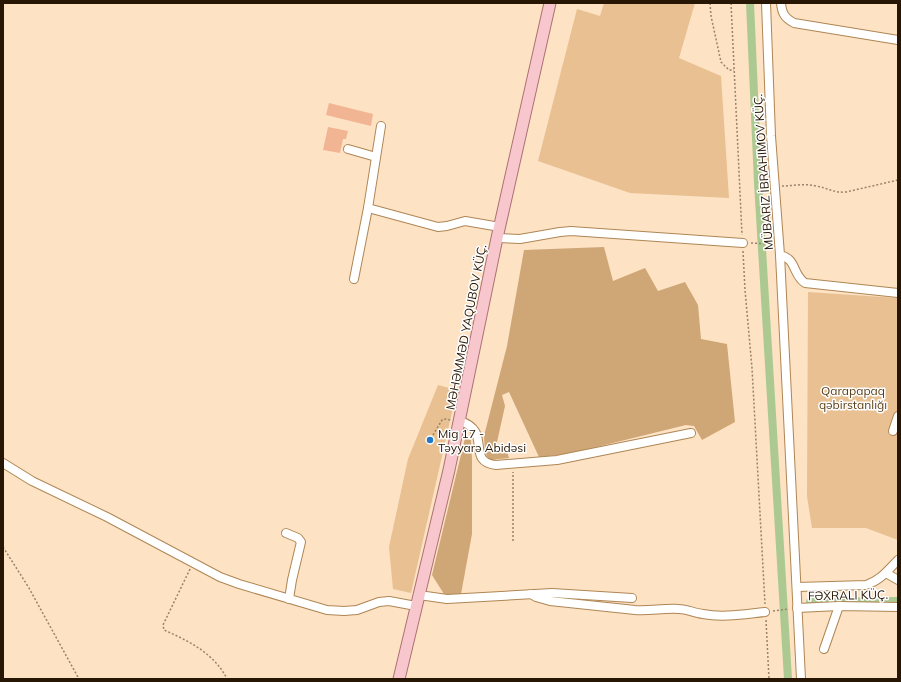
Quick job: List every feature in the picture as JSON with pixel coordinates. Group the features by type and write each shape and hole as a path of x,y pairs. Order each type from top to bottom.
{"main road":[{"name":"MƏHƏMMƏD YAQUBOV KÜÇ.","path":"399,679 417,600 450,470 498,232 550,3"}],"street":[{"name":"MÜBARIZ İBRAHIMOV KÜÇ.","path":"766,3 774,186 780,255 786,256 791,261 800,279 805,283 898,293"},
{"path":"781,3 782,11 786,18 794,22 898,40"},
{"path":"354,279 368,208 381,126"},
{"path":"348,149 376,157"},
{"path":"368,208 438,227 465,221 520,239 571,231 743,243"},
{"path":"780,255 801,679"},
{"path":"893,431 898,416"},
{"path":"460,421 473,427 476,433 480,457 483,462 496,465 557,460 691,434"},
{"path":"3,463 32,481 107,517 220,577 327,610 357,610 379,602 389,601 552,593 632,598"},
{"path":"286,533 298,538 301,542 289,599"},
{"path":"796,586 866,586 872,584 898,560"},
{"path":"886,572 898,580"},
{"path":"531,594 550,602 635,610 648,611 678,608 687,609 702,614 714,615 765,612"},
{"path":"798,608 839,606 898,607"},
{"path":"824,649 839,606"}],"path":[{"path":"710,3 711,16 721,62 729,70 734,70"},
{"path":"731,3 745,290 752,368 760,539 769,679"},
{"path":"774,186 817,186 838,193 898,180"},
{"path":"743,243 779,244"},
{"path":"433,434 444,419 460,421"},
{"path":"513,464 513,541"},
{"path":"3,548 29,588 79,679"},
{"path":"193,563 163,625 164,630 185,639 201,650 218,664 227,679"},
{"path":"765,612 798,608"}],"green space":[{"path":"604,3 695,3 679,58 721,76 729,198 630,193 538,161 577,9 600,16"},
{"name":"Qarapapaq qəbirstanlığı","path":"808,292 898,298 898,540 866,528 812,528 807,496"},
{"path":"438,385 457,390 411,593 393,589 389,547 408,459"}],"shaded area":[{"path":"604,247 613,281 645,268 658,291 685,282 698,305 701,339 727,344 735,422 702,440 694,426 686,425 568,454 539,457 509,392 502,395 505,406 495,451 507,451 509,458 489,460 485,452 484,436 507,346 524,250"},
{"path":"465,438 471,440 472,534 461,594 444,594 432,575"}],"building":[{"path":"329,103 373,114 371,126 326,115"},
{"path":"328,127 348,131 346,139 343,139 340,153 323,150"}],"waterway":[{"path":"750,3 758,183 788,679"},
{"path":"810,602 898,601"}],"place":[{"name":"Mig 17 - Təyyarə Abidəsi","path":"430,440"}]}
